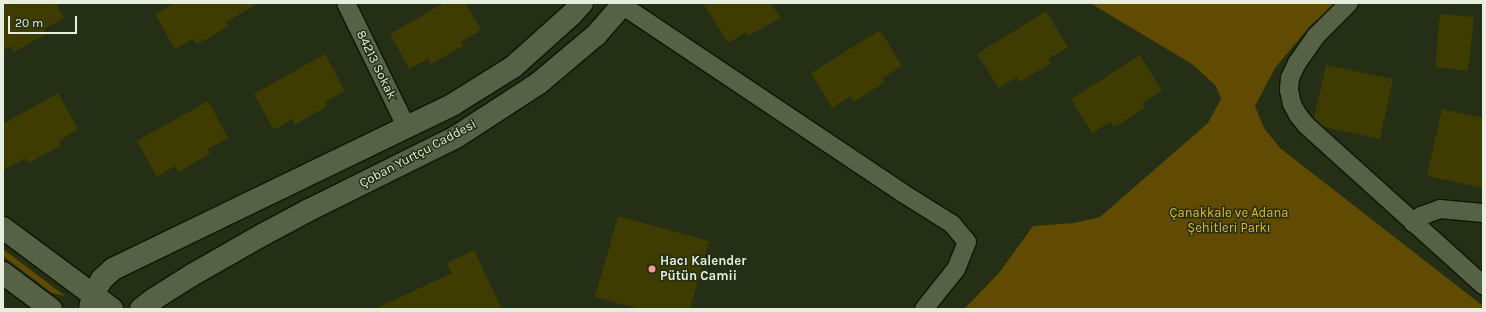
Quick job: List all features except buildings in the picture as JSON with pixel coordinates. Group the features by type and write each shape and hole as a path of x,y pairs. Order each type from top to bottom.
{"main road":[{"path":"92,302 102,280 114,269 175,238 452,105 514,67 582,3"},
{"name":"Çoban Yurtçu Caddesi","path":"141,309 192,275 309,210 456,137 539,83 596,35 623,4"},
{"path":"3,228 47,261 92,302 112,309"},
{"path":"3,273 52,309"}],"street":[{"name":"84213 Sokak","path":"346,3 406,126"},
{"path":"1349,3 1316,36 1297,63 1290,78 1289,90 1292,104 1306,125 1483,285"},
{"path":"623,4 901,192 952,224 967,242 956,269 924,309"},
{"path":"1413,223 1421,216 1440,209 1483,214"}],"green space":[{"name":"Çanakkale ve Adana Şehitleri Parkı","path":"1090,3 1337,3 1310,26 1275,68 1255,106 1264,128 1280,148 1483,306 1483,309 964,309 999,273 1033,226 1074,223 1100,217 1208,123 1221,99 1216,86 1192,64"},
{"path":"3,249 65,296 52,293 3,256"}],"place":[{"name":"Hacı Kalender Pütün Camii","path":"652,269"}]}
